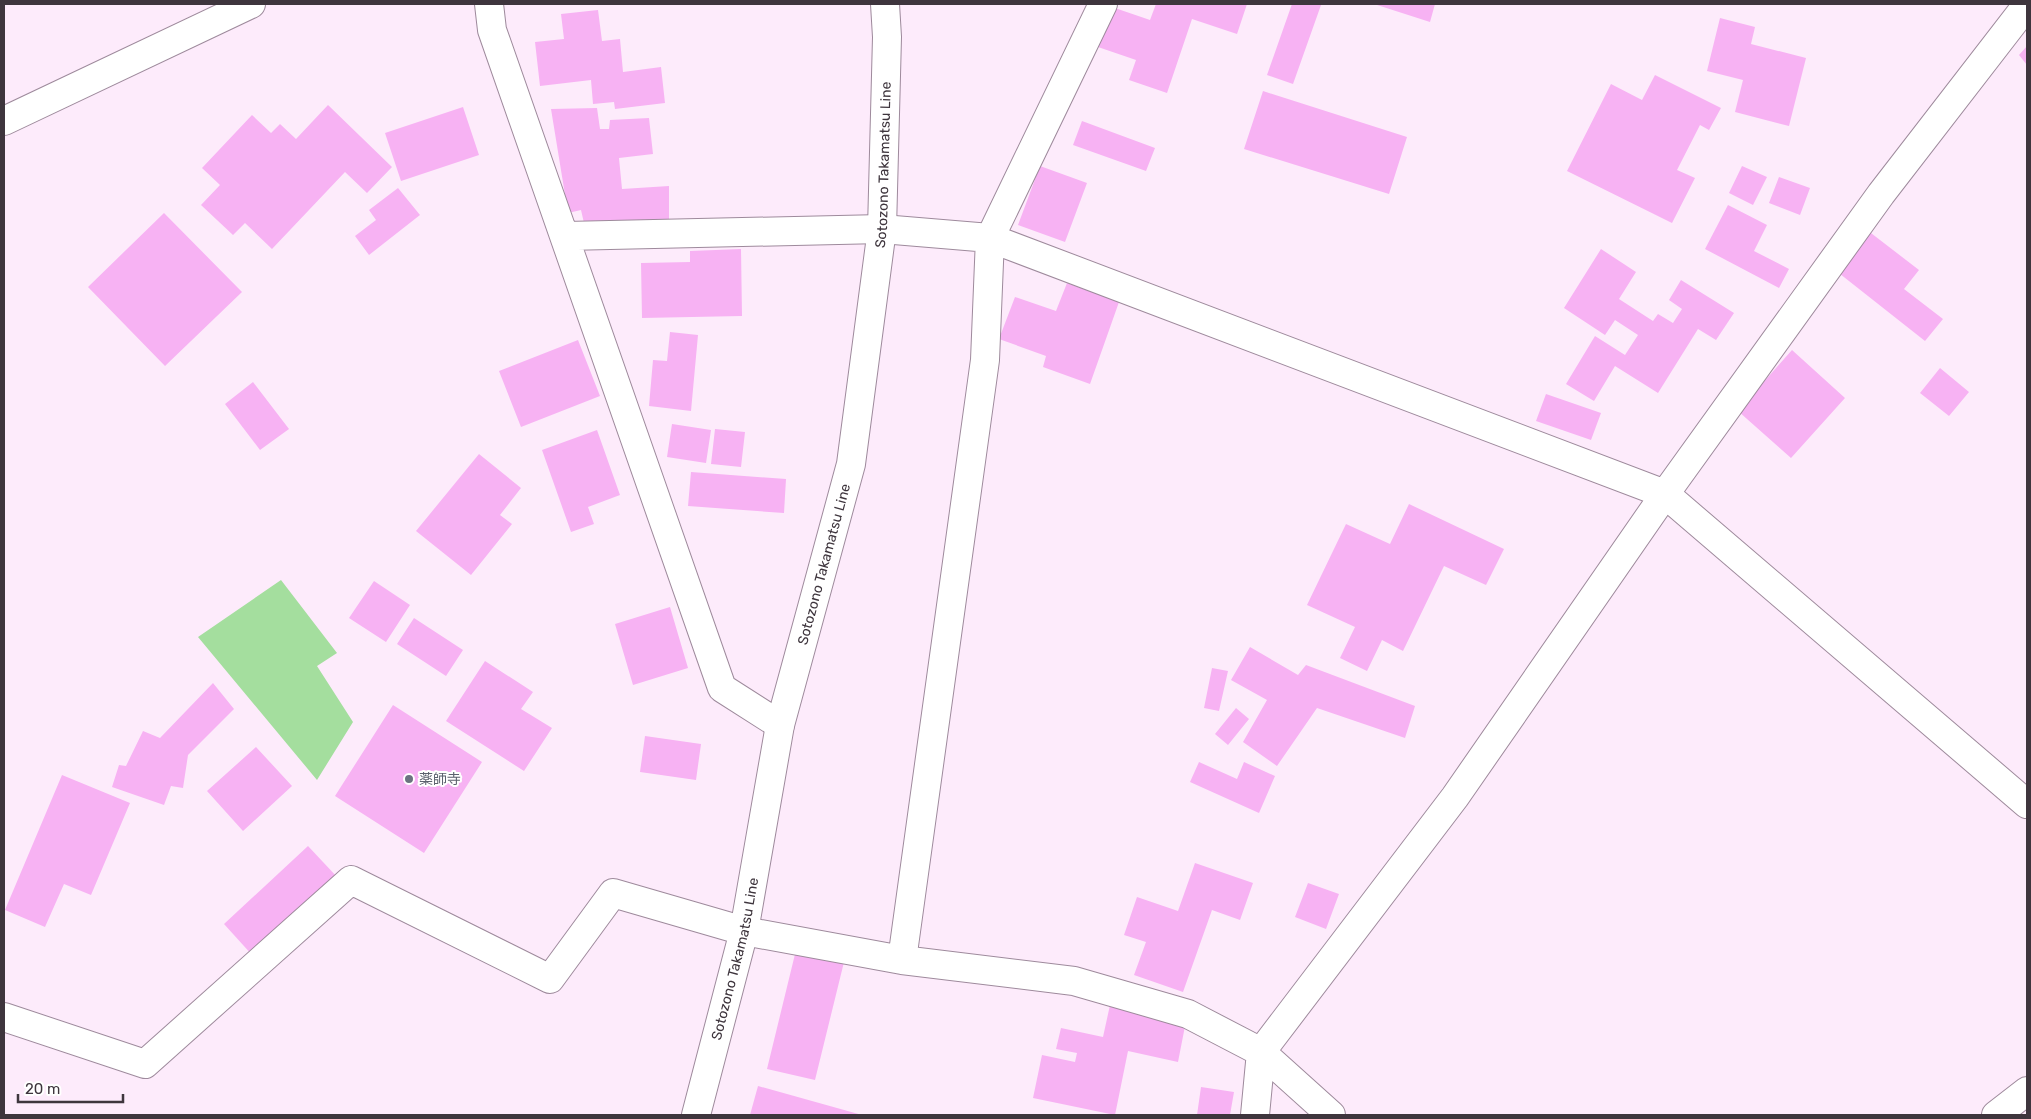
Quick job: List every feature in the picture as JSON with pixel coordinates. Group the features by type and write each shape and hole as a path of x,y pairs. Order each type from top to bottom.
{"street":[{"path":"4,121 251,4"},
{"path":"504,4 490,17 722,688 780,725"},
{"name":"Sotozono Takamatsu Line","path":"696,1115 744,931 780,725 851,464 882,229 887,36 885,4"},
{"path":"902,960 985,360 990,238 1103,4"},
{"path":"1255,1115 1261,1052 1455,797 1665,494 1881,194 2027,4"},
{"path":"566,236 882,229 990,238 1665,494 2027,804"},
{"path":"4,1017 145,1064 351,880 550,979 613,893 744,931 902,960 1074,981 1188,1014 1261,1052 1331,1115"},
{"path":"1996,1115 2027,1091"}],"green space":[{"path":"281,580 337,653 317,666 353,722 317,780 198,637"}],"building":[{"path":"1156,4 1247,4 1237,34 1192,19 1167,93 1129,80 1136,60 1098,47 1112,7 1150,20"},
{"path":"1292,4 1321,5 1293,84 1267,75"},
{"path":"1374,4 1435,4 1430,22"},
{"path":"598,10 602,41 620,39 623,72 661,67 665,103 615,109 614,102 593,104 591,80 540,86 535,42 564,39 561,14"},
{"path":"1720,18 1755,27 1751,44 1806,58 1789,126 1735,112 1743,80 1707,71"},
{"path":"2027,46 2027,65 2019,55"},
{"path":"1655,75 1721,108 1709,130 1700,125 1677,170 1695,178 1672,223 1567,171 1611,84 1642,100"},
{"path":"1263,91 1407,137 1389,194 1244,149"},
{"path":"328,105 392,167 367,193 345,172 272,249 245,223 233,235 201,205 220,185 202,168 252,115 271,133 280,124 296,139"},
{"path":"463,107 479,155 401,181 385,133"},
{"path":"597,108 600,129 609,129 610,120 649,118 653,154 619,158 622,189 669,186 669,223 584,223 581,210 568,213 551,109"},
{"path":"1082,121 1155,148 1146,171 1073,145"},
{"path":"1040,166 1087,183 1065,242 1018,225"},
{"path":"1742,166 1767,177 1753,205 1729,193"},
{"path":"1779,177 1810,188 1800,215 1769,203"},
{"path":"398,188 420,215 369,255 355,236 376,220 369,210"},
{"path":"1728,205 1767,225 1754,251 1789,269 1779,288 1705,249"},
{"path":"164,213 242,292 165,366 88,287"},
{"path":"1867,230 1919,270 1904,289 1943,319 1925,341 1835,270"},
{"path":"741,249 742,316 642,318 641,263 690,262 690,251"},
{"path":"1601,249 1636,272 1619,299 1653,321 1658,314 1673,323 1682,309 1669,300 1681,280 1734,313 1716,340 1698,329 1658,393 1615,366 1594,401 1566,384 1595,336 1625,355 1638,335 1615,320 1605,335 1564,308"},
{"path":"1067,283 1119,302 1090,384 1043,367 1046,356 999,339 1015,297 1056,311"},
{"path":"670,332 698,335 691,411 649,406 653,360 667,361"},
{"path":"578,340 600,396 521,427 499,371"},
{"path":"1792,350 1845,398 1791,458 1738,411"},
{"path":"1940,368 1969,392 1949,416 1920,393"},
{"path":"253,382 289,429 260,450 225,404"},
{"path":"1546,394 1601,413 1591,440 1536,421"},
{"path":"672,424 711,430 706,463 667,457"},
{"path":"715,429 745,432 741,467 711,464"},
{"path":"597,430 620,495 588,507 594,524 571,532 542,450"},
{"path":"479,454 521,488 500,515 512,524 471,575 416,531"},
{"path":"691,472 786,479 784,513 688,506"},
{"path":"1409,504 1504,549 1486,585 1444,566 1403,651 1382,640 1367,671 1340,658 1355,627 1307,605 1346,524 1390,544"},
{"path":"374,581 410,605 386,642 349,618"},
{"path":"670,607 688,668 633,685 615,624"},
{"path":"414,618 463,650 446,676 397,644"},
{"path":"1250,647 1298,675 1306,665 1415,706 1405,738 1317,708 1277,766 1243,742 1267,700 1231,680"},
{"path":"485,661 533,692 521,709 552,728 524,771 446,721"},
{"path":"1212,668 1228,671 1219,711 1204,708"},
{"path":"213,683 234,709 188,755 183,788 171,786 164,805 112,787 119,765 126,766 143,731 160,738"},
{"name":"薬師寺","path":"393,705 482,762 424,853 335,796"},
{"path":"1236,708 1249,719 1228,745 1215,734"},
{"path":"645,736 701,744 696,780 640,772"},
{"path":"256,747 292,786 243,831 207,791"},
{"path":"1199,762 1237,779 1244,762 1275,776 1259,813 1190,782"},
{"path":"62,775 130,803 91,895 64,884 45,927 5,910"},
{"path":"308,846 338,878 253,956 224,924"},
{"path":"1195,863 1253,883 1240,920 1212,910 1183,992 1134,975 1146,942 1124,935 1137,897 1178,911"},
{"path":"1308,883 1339,894 1326,929 1295,917"},
{"path":"796,950 844,962 815,1080 767,1069"},
{"path":"1110,1005 1186,1021 1178,1062 1128,1051 1115,1115 1033,1098 1042,1055 1075,1062 1077,1053 1056,1049 1061,1028 1103,1037"},
{"path":"758,1086 862,1115 750,1115"},
{"path":"1201,1087 1234,1092 1230,1115 1197,1115"}],"place":[{"name":"薬師寺","path":"409,779"}]}
